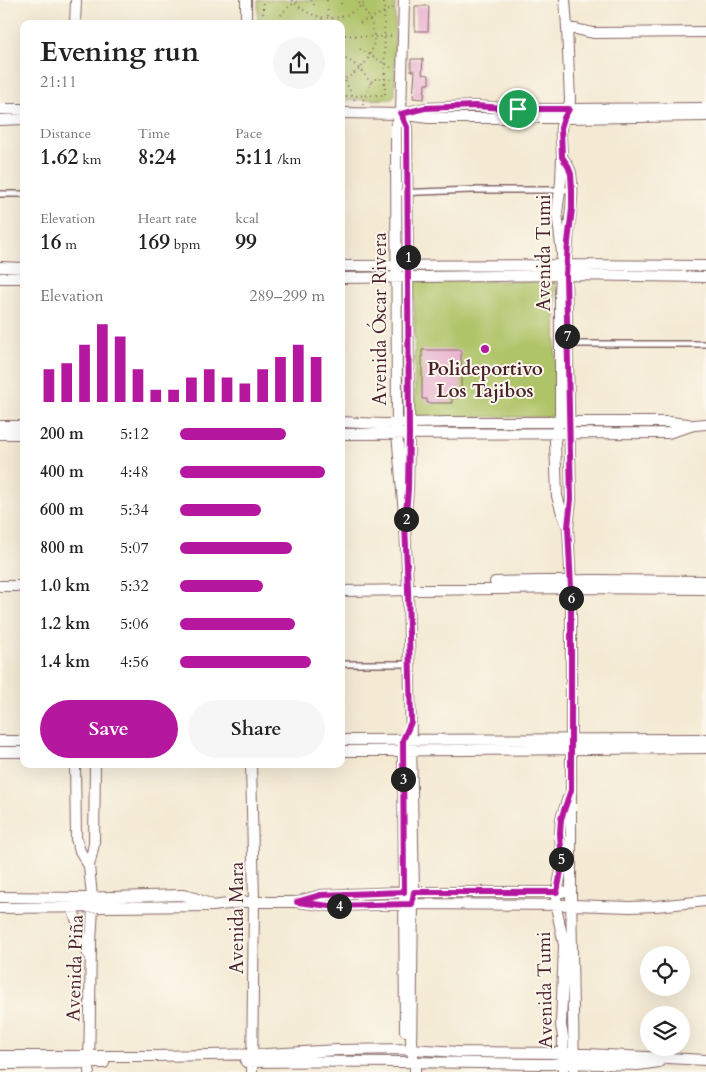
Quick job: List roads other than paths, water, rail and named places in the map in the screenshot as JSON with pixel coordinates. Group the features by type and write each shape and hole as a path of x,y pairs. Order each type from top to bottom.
{"street":[{"path":"75,20 76,0"},
{"path":"246,0 246,20"},
{"name":"Avenida Tumi","path":"565,0 570,101 561,128 562,157 557,213 562,253 564,344 570,422 571,499 568,527 571,584 571,893 574,1063"},
{"name":"Avenida Óscar Rivera","path":"404,3 401,114 396,126 396,278 397,428 405,525 410,664 411,722 407,745 409,892 408,1050 411,1067"},
{"path":"567,27 593,32 706,32"},
{"path":"345,113 401,114 425,108 475,106 566,114 706,116"},
{"path":"0,109 20,108"},
{"path":"566,114 706,108"},
{"name":"Avenida Óscar Rivera","path":"401,114 407,127 409,429 405,525"},
{"path":"0,120 20,119"},
{"name":"Avenida Tumi","path":"562,157 571,174 572,190 572,209 563,270"},
{"path":"345,266 408,265 706,277"},
{"path":"345,278 408,278 563,270 706,266"},
{"path":"0,268 20,268"},
{"path":"0,278 20,278"},
{"name":"Avenida Tumi","path":"564,344 560,415 556,433 557,496 568,527"},
{"path":"345,422 409,429 556,433 668,433 694,425"},
{"path":"409,429 559,422 706,424"},
{"path":"0,426 20,426"},
{"path":"345,434 397,428"},
{"path":"0,434 20,434"},
{"path":"345,591 408,586 706,581"},
{"path":"571,584 706,589"},
{"path":"0,586 20,586"},
{"path":"345,740 407,745 571,744 706,739"},
{"path":"0,741 20,741"},
{"path":"571,744 706,748"},
{"path":"345,751 407,745"},
{"path":"0,752 20,752"},
{"name":"Avenida Piña","path":"75,768 76,839 80,851 89,866"},
{"name":"Avenida Piña","path":"89,1064 90,960 93,903 89,866 94,844 94,768"},
{"name":"Avenida Mara","path":"251,768 254,902 252,1063"},
{"name":"Avenida Tumi","path":"563,1063 561,1025 564,945 557,904 557,892 562,866 561,819 571,790"},
{"path":"297,902 321,895 409,892 571,893"},
{"path":"0,908 72,907 93,903 182,895 213,906 254,902 297,902 330,906 572,904 630,907 706,901"},
{"path":"0,897 93,903"},
{"path":"72,907 90,960"},
{"path":"252,1063 338,1050 458,1052 563,1063"},
{"path":"0,1056 89,1064"},
{"path":"0,1064 381,1061 411,1067 563,1063 638,1064 686,1059 706,1060"}],"lane":[{"path":"396,193 471,190 572,190"},
{"path":"0,194 20,194"},
{"path":"564,344 706,344"},
{"path":"345,664 410,664"}],"place":[{"name":"Polideportivo Los Tajibos","path":"485,349"}]}
